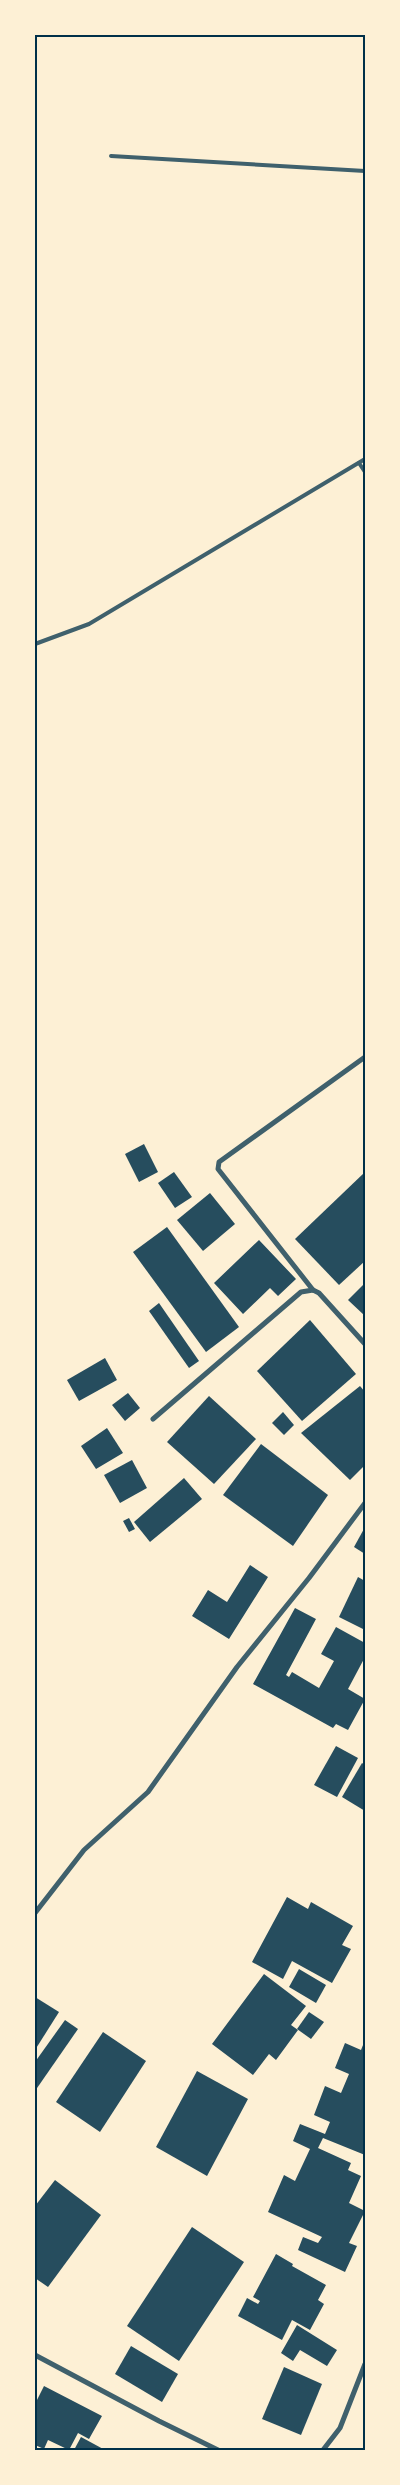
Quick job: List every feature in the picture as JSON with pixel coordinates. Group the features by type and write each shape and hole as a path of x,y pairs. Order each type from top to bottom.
{"street":[{"path":"365,1057 219,1162 218,1169 313,1290 322,1295 365,1344"},
{"path":"153,1419 294,1296 301,1292 313,1290"},
{"path":"35,1912 84,1850 148,1792 237,1667 309,1578 365,1503"},
{"path":"35,2355 218,2450"},
{"path":"323,2450 340,2428 365,2364"}],"lane":[{"path":"111,156 365,170"},
{"path":"35,644 89,624 365,459"},
{"path":"359,463 365,472"}],"building":[{"path":"144,1144 158,1172 139,1182 125,1154"},
{"path":"174,1172 192,1197 175,1208 158,1183"},
{"path":"365,1172 365,1261 339,1285 295,1239"},
{"path":"210,1193 235,1224 203,1251 177,1220"},
{"path":"167,1227 239,1327 206,1352 133,1252"},
{"path":"259,1240 296,1279 278,1296 270,1288 243,1314 214,1283"},
{"path":"365,1283 365,1316 348,1300"},
{"path":"159,1303 199,1361 189,1368 149,1311"},
{"path":"310,1320 356,1374 302,1421 257,1371"},
{"path":"105,1358 117,1380 79,1401 67,1380"},
{"path":"360,1386 365,1392 365,1465 350,1480 301,1433"},
{"path":"128,1393 140,1408 125,1421 112,1405"},
{"path":"209,1396 256,1439 214,1484 167,1442"},
{"path":"283,1412 294,1425 284,1435 272,1423"},
{"path":"107,1428 123,1453 96,1469 81,1446"},
{"path":"261,1444 328,1495 293,1546 223,1495"},
{"path":"132,1460 147,1488 120,1503 104,1475"},
{"path":"184,1478 202,1499 150,1542 134,1522"},
{"path":"129,1518 135,1529 129,1532 123,1521"},
{"path":"365,1527 365,1554 354,1547"},
{"path":"250,1565 268,1577 229,1639 192,1616 208,1590 227,1602"},
{"path":"358,1577 365,1581 365,1630 339,1617"},
{"path":"295,1608 316,1619 286,1675 289,1677 292,1672 319,1688 334,1661 321,1654 336,1627 365,1643 365,1657 348,1689 365,1699 348,1730 336,1724 333,1728 253,1684"},
{"path":"336,1746 358,1758 337,1797 314,1785"},
{"path":"362,1763 365,1765 365,1811 342,1797"},
{"path":"287,1897 308,1909 311,1902 353,1926 342,1945 351,1949 332,1983 292,1961 283,1979 252,1962"},
{"path":"299,1969 326,1985 316,2003 289,1987"},
{"path":"264,1974 306,2006 291,2025 298,2030 276,2060 269,2054 253,2075 212,2044"},
{"path":"35,1997 59,2012 35,2050"},
{"path":"309,2012 324,2022 311,2039 297,2029"},
{"path":"65,2020 78,2029 35,2091 35,2062"},
{"path":"103,2032 146,2061 100,2132 56,2102"},
{"path":"365,2040 365,2155 323,2138 318,2148 351,2163 348,2170 361,2176 349,2203 365,2211 349,2243 357,2246 345,2272 298,2250 303,2237 318,2243 322,2237 268,2212 284,2175 295,2181 310,2149 293,2141 300,2124 325,2134 330,2122 314,2115 325,2086 341,2093 349,2074 335,2068 345,2043 361,2050"},
{"path":"197,2071 248,2099 207,2176 156,2147"},
{"path":"55,2180 101,2215 48,2287 35,2278 35,2206"},
{"path":"192,2227 244,2262 179,2361 127,2326"},
{"path":"276,2254 293,2264 292,2266 326,2285 318,2300 324,2304 310,2330 292,2320 282,2340 238,2316 247,2298 258,2304 260,2301 253,2297"},
{"path":"297,2325 337,2350 327,2366 300,2350 293,2361 281,2353"},
{"path":"131,2346 178,2374 162,2402 115,2374"},
{"path":"284,2367 322,2384 301,2435 262,2419"},
{"path":"44,2386 102,2416 89,2439 78,2433 69,2450 48,2440 44,2449 35,2445 35,2404"},
{"path":"81,2437 105,2450 74,2450"}]}
